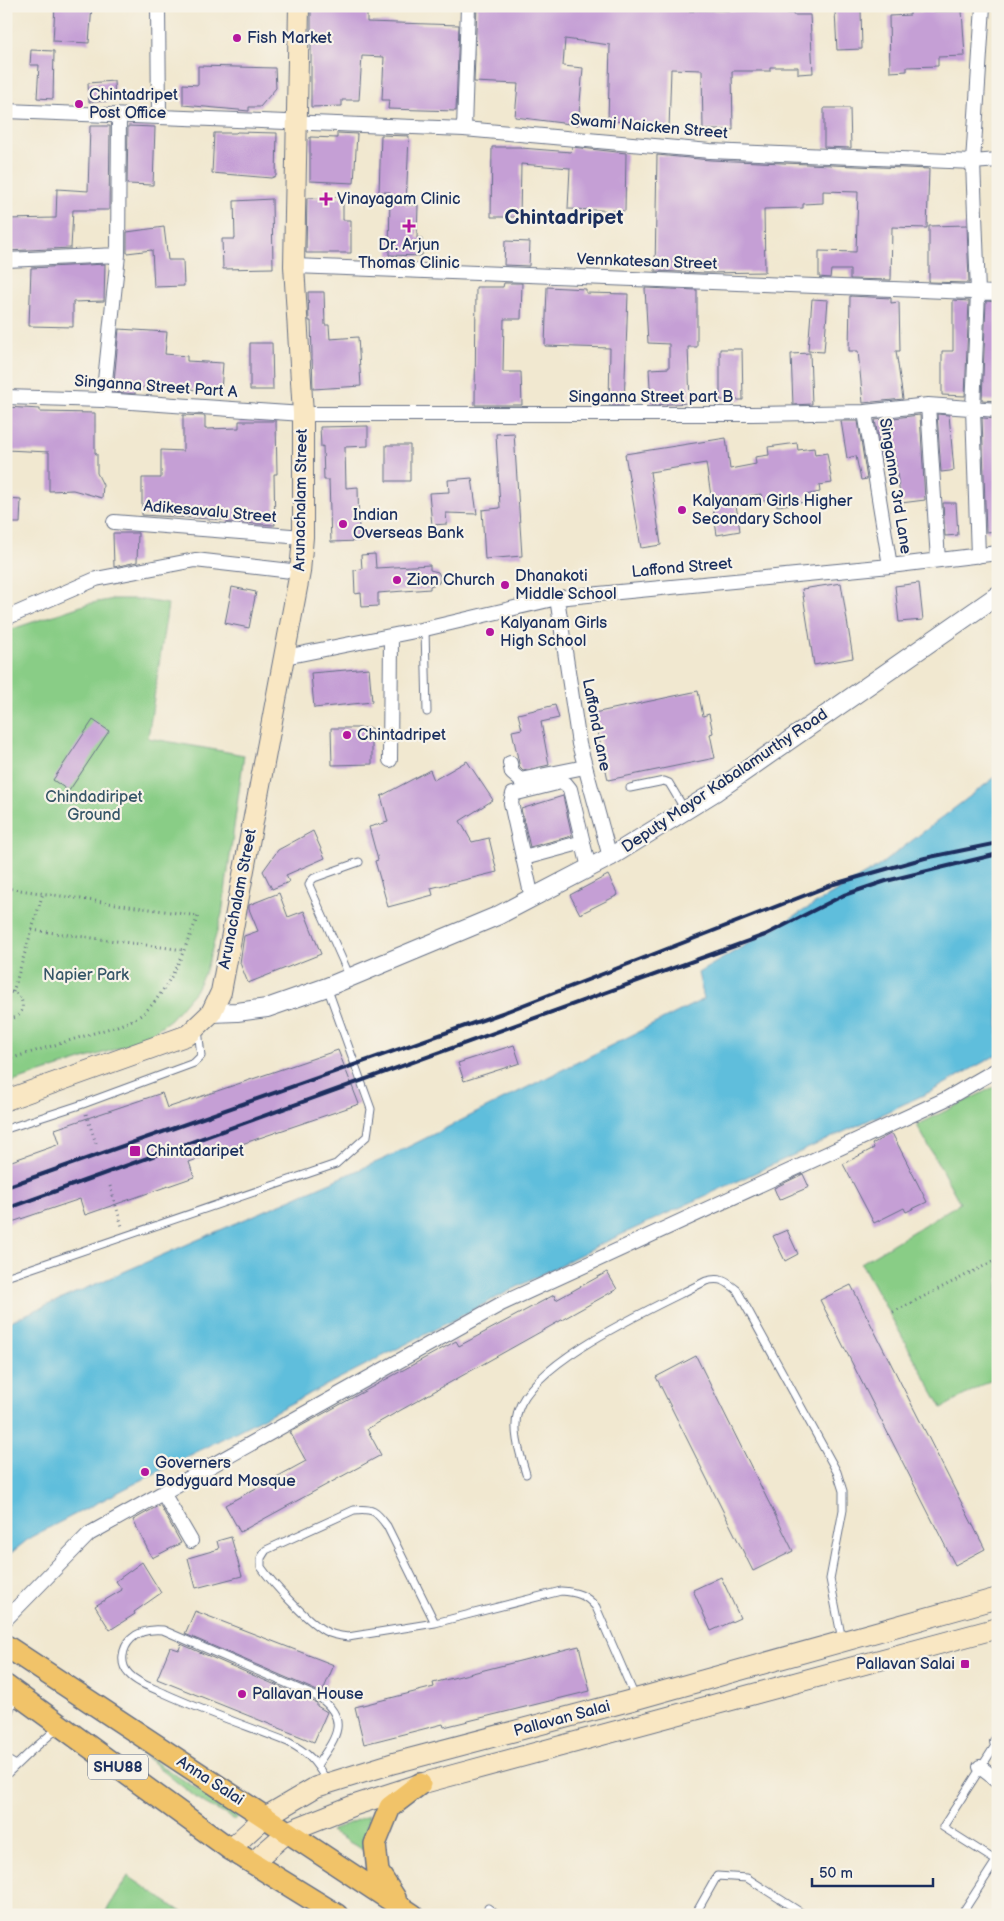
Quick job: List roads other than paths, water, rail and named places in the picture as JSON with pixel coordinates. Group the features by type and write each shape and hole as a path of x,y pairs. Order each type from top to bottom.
{"main road":[{"name":"Arunachalam Street","path":"199,1025 220,992 300,572 303,537 303,414 294,266 299,6"},
{"name":"Deputy Mayor Kabalamurthy Road","path":"6,1100 199,1025"},
{"name":"Pallavan Salai","path":"230,1849 265,1817 316,1787 394,1763 636,1699 998,1598"},
{"name":"Pallavan Salai","path":"252,1863 288,1831 352,1806 420,1784 998,1628"},
{"name":"Anna Salai","path":"6,1646 406,1910"},
{"name":"SHU88","path":"11,1689 230,1849 337,1915"},
{"path":"406,1910 378,1872 375,1844 390,1806 420,1784"}],"street":[{"path":"158,6 160,117"},
{"path":"464,129 468,6"},
{"path":"978,556 973,409 978,292 973,162 983,6"},
{"name":"Swami Naicken Street","path":"6,111 464,129 710,151 973,162 998,160"},
{"path":"103,400 118,255 119,116"},
{"path":"6,260 118,255"},
{"name":"Vennkatesan Street","path":"294,266 998,293"},
{"name":"Singanna Street Part A","path":"6,397 103,400 303,414"},
{"path":"928,405 938,560"},
{"name":"Singanna Street part B","path":"303,414 751,414 866,412 928,405 998,410"},
{"name":"Singanna 3rd Lane","path":"866,412 890,566"},
{"name":"Adikesavalu Street","path":"114,522 303,537"},
{"name":"Laffond Street","path":"285,657 424,629 557,598 890,566 998,553"},
{"path":"6,618 96,579 195,560 300,572"},
{"name":"Deputy Mayor Kabalamurthy Road","path":"199,1025 237,1012 267,1008 327,987 497,916 610,857 730,782 998,595"},
{"name":"Laffond Lane","path":"557,598 579,744 610,857"},
{"path":"390,760 391,636"},
{"path":"510,763 512,773 520,780 585,767"},
{"path":"532,898 512,803 513,794 561,782 566,784 570,789 589,868"},
{"path":"524,858 583,842"},
{"path":"6,1619 89,1534 501,1304 946,1099 998,1069"},
{"path":"163,1493 191,1541"},
{"path":"980,1767 998,1781"}],"lane":[{"path":"424,629 427,712"},
{"path":"630,788 664,781 669,783 685,810"},
{"path":"351,977 309,885 314,878 359,862"},
{"path":"6,1277 336,1164 367,1136 371,1109 327,987"},
{"path":"6,1129 83,1104 194,1063 202,1056 199,1025"},
{"path":"526,1474 518,1449 516,1427 518,1410 528,1393 546,1373 559,1362 598,1337 706,1281 716,1278 726,1281 737,1290 837,1472 843,1492 843,1510 830,1579 842,1641"},
{"path":"435,1623 387,1526 377,1512 366,1509 354,1510 266,1550 262,1558 261,1567 268,1578 315,1624 336,1636 348,1637 435,1623 561,1591 577,1592 589,1598 596,1607 636,1699"},
{"path":"317,1765 332,1743 338,1729 338,1720 335,1713 320,1698 163,1630 153,1629 144,1632 132,1638 124,1649 123,1660 128,1674 141,1683 189,1704 288,1742 303,1750 313,1759 317,1765 329,1783"},
{"path":"6,1721 11,1689"},
{"path":"6,1776 61,1726"},
{"path":"962,1915 997,1861 943,1827 980,1767 998,1742"},
{"path":"6,1759 16,1765"},
{"path":"695,1915 717,1876 747,1878 805,1915"},
{"path":"488,1908 497,1915"}],"water":[{"path":"998,775 998,1054 932,1091 599,1245 31,1537 6,1557 6,1323 386,1158 704,999 698,973 876,868"}],"railway":[{"path":"6,1187 505,1012 834,884 925,858 998,843"},
{"path":"6,1209 765,935 844,895 886,881 998,854"}],"place":[{"name":"Fish Market","path":"237,38"},
{"name":"Chintadripet Post Office","path":"79,104"},
{"name":"Vinayagam Clinic","path":"326,199"},
{"name":"Dr. Arjun Thomas Clinic","path":"409,226"},
{"name":"Kalyanam Girls Higher Secondary School","path":"682,510"},
{"name":"Indian Overseas Bank","path":"343,524"},
{"name":"Zion Church","path":"397,580"},
{"name":"Dhanakoti Middle School","path":"505,585"},
{"name":"Kalyanam Girls High School","path":"490,632"},
{"name":"Chintadripet","path":"347,735"},
{"name":"Chintadaripet","path":"135,1151"},
{"name":"Governers Bodyguard Mosque","path":"145,1472"},
{"name":"Pallavan Salai","path":"965,1664"},
{"name":"Pallavan House","path":"242,1694"}],"district":[{"name":"Chintadripet","path":"564,217"}],"park label":[{"name":"Chindadiripet Ground","path":"94,806"},
{"name":"Napier Park","path":"86,975"}]}
